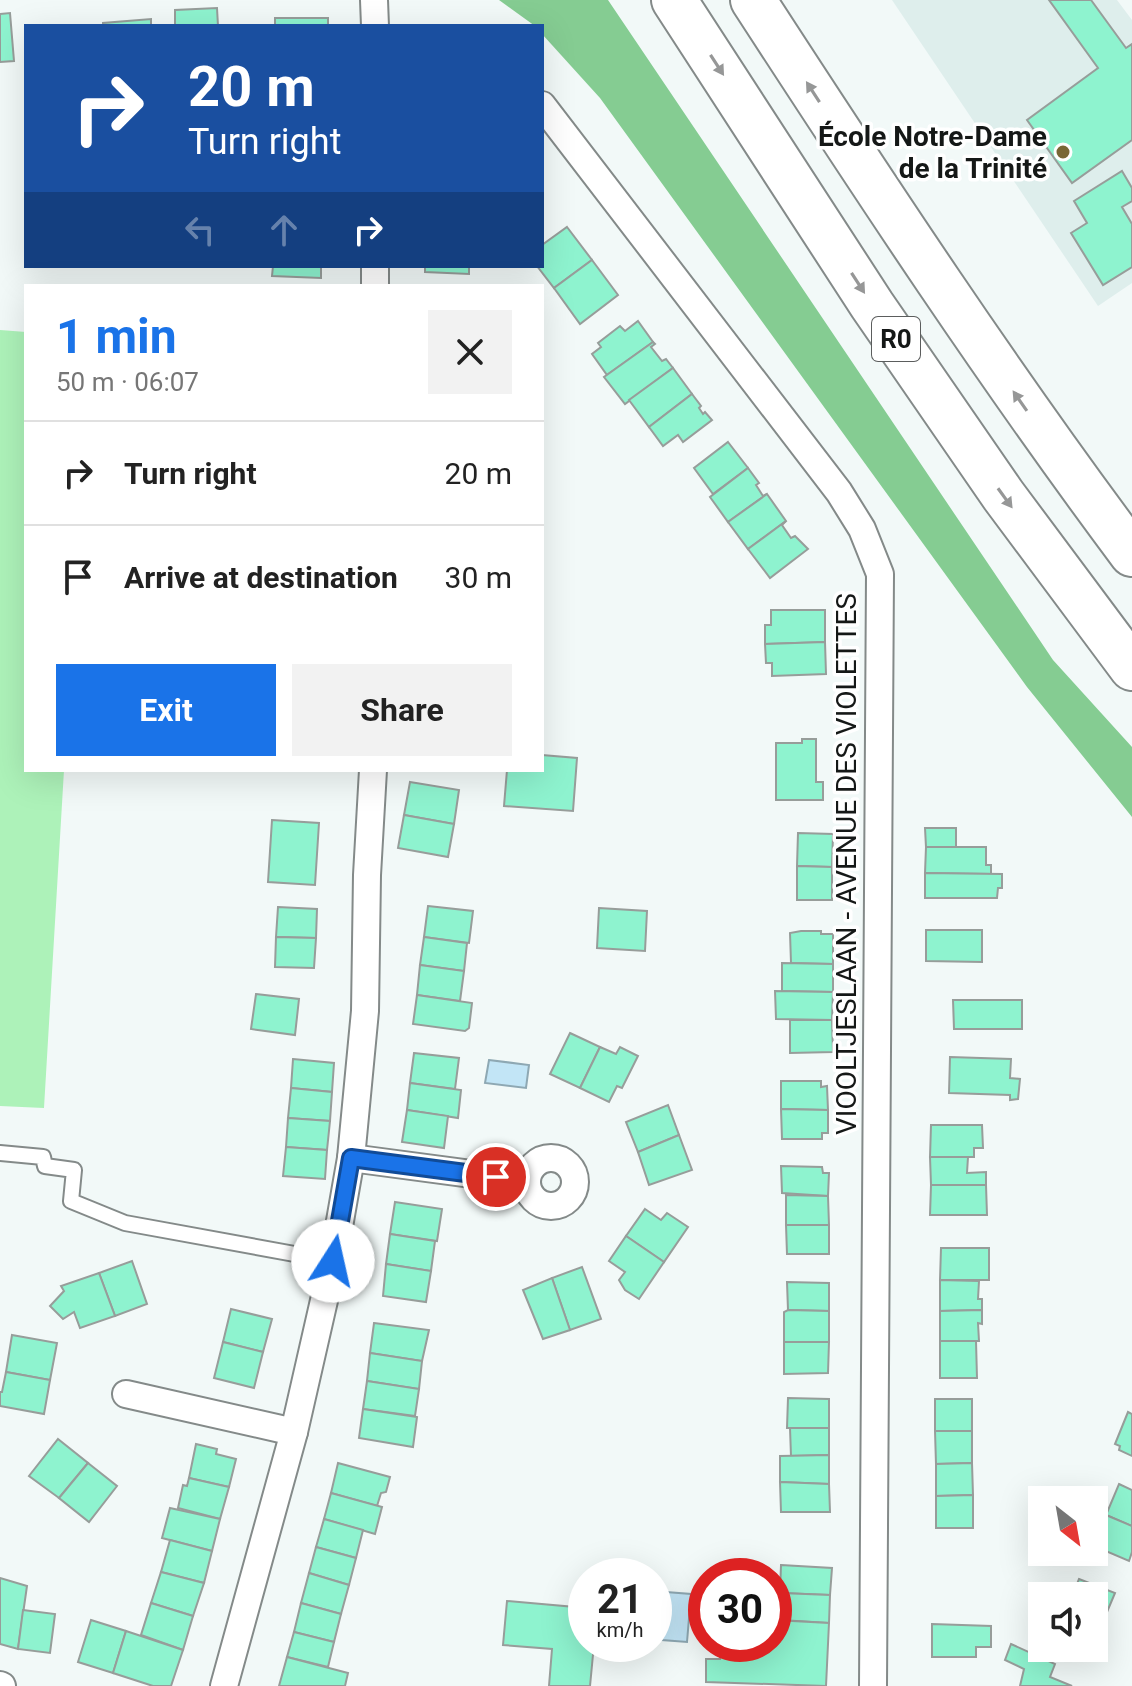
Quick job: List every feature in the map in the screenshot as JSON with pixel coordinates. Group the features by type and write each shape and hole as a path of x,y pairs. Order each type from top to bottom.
{"highway":[{"name":"R0","path":"674,0 872,305 994,483 1132,668"},
{"name":"R0","path":"753,0 938,283 1057,454 1132,554"}],"street":[{"path":"374,0 375,24"},
{"name":"VIOOLTJESLAAN - AVENUE DES VIOLETTES","path":"544,108 839,492 862,529 880,574 873,1686"},
{"path":"224,1686 294,1432 333,1261 351,1158 365,1011 367,875 373,772"},
{"path":"351,1158 525,1181"},
{"path":"126,1394 294,1432"}],"lane":[{"path":"0,1153 43,1157 45,1166 74,1170 71,1201 125,1223 333,1261"}],"shaded area":[{"name":"École Notre-Dame de la Trinité","path":"892,0 1117,0 1132,20 1132,283 1098,306"}],"green space":[{"path":"499,0 608,0 1053,660 1132,747 1132,817 1027,687 600,98 544,36 544,24 532,24"},
{"path":"0,330 24,332 24,772 64,772 44,1108 0,1106"}],"water":[{"path":"489,1060 529,1065 526,1088 485,1083"},
{"path":"672,1592 688,1594 687,1642 672,1641"}],"building":[{"path":"1049,0 1091,0 1126,48 1132,44 1132,140 1072,183 1027,120 1098,68"},
{"path":"217,8 218,24 175,24 175,10"},
{"path":"10,13 14,61 0,62 0,14"},
{"path":"275,18 328,18 328,24 275,24"},
{"path":"151,19 151,24 103,23"},
{"path":"1122,171 1132,188 1132,201 1122,207 1132,224 1132,267 1103,285 1071,233 1087,223 1074,201"},
{"path":"567,227 592,260 554,288 539,268 544,268 544,244"},
{"path":"592,260 618,295 580,324 554,288"},
{"path":"273,268 321,268 321,278 272,276"},
{"path":"425,268 469,268 469,274 425,272"},
{"path":"638,321 653,342 607,375 592,354 601,347 598,343 620,326 625,331"},
{"path":"653,342 655,344 651,347 662,361 666,359 673,368 625,404 604,377"},
{"path":"673,368 692,394 649,427 629,400"},
{"path":"692,394 703,414 705,412 712,420 683,442 678,435 663,446 649,427"},
{"path":"728,442 748,468 713,494 694,468"},
{"path":"748,468 759,483 756,485 763,496 767,494 728,522 710,497"},
{"path":"767,494 786,521 748,549 728,522"},
{"path":"786,521 782,525 791,538 795,536 808,549 770,578 748,549"},
{"path":"771,610 825,610 825,642 765,644 765,625 771,625"},
{"path":"825,642 826,674 772,676 772,663 766,663 765,644"},
{"path":"802,739 816,739 816,782 823,782 823,800 776,800 776,743 802,743"},
{"path":"544,755 577,758 573,811 504,806 507,772 544,772"},
{"path":"410,782 459,790 454,824 404,815"},
{"path":"404,815 454,824 448,857 398,848"},
{"path":"272,820 319,823 315,885 268,882"},
{"path":"925,828 956,828 956,847 926,847"},
{"path":"798,833 833,834 832,867 797,866"},
{"path":"926,847 986,847 986,865 991,865 991,874 925,873"},
{"path":"797,866 832,867 832,900 797,900"},
{"path":"925,873 1002,874 1002,888 998,888 997,898 925,898"},
{"path":"428,906 473,911 469,943 424,937"},
{"path":"278,907 317,909 316,938 276,937"},
{"path":"599,908 647,911 645,951 597,948"},
{"path":"926,930 982,930 982,962 926,961"},
{"path":"790,933 833,934 833,964 791,963"},
{"path":"276,937 316,938 314,968 275,967"},
{"path":"424,937 467,943 464,971 420,965"},
{"path":"782,963 833,964 833,992 782,991"},
{"path":"420,965 464,971 460,1001 417,995"},
{"path":"775,991 833,992 832,1020 776,1019"},
{"path":"256,994 299,999 295,1035 251,1029"},
{"path":"417,995 472,1003 469,1028 465,1031 413,1024"},
{"path":"953,1000 1022,1000 1022,1029 954,1029"},
{"path":"790,1020 832,1020 833,1052 790,1053"},
{"path":"570,1033 600,1047 580,1088 550,1074"},
{"path":"600,1047 616,1054 620,1047 638,1056 622,1088 617,1086 609,1102 580,1088"},
{"path":"414,1053 459,1058 455,1089 410,1083"},
{"path":"950,1057 1011,1059 1010,1078 1020,1079 1018,1099 1010,1100 1010,1095 949,1093"},
{"path":"293,1059 334,1063 332,1092 291,1088"},
{"path":"781,1081 821,1081 821,1087 827,1086 828,1110 781,1109"},
{"path":"410,1083 461,1090 458,1118 407,1110"},
{"path":"291,1088 332,1092 330,1121 288,1118"},
{"path":"668,1105 679,1135 638,1152 626,1122"},
{"path":"781,1109 828,1110 828,1133 822,1133 822,1139 782,1139"},
{"path":"407,1110 448,1116 444,1148 402,1142"},
{"path":"288,1118 330,1121 327,1150 286,1147"},
{"path":"931,1125 982,1125 983,1148 974,1148 974,1157 930,1157"},
{"path":"679,1135 692,1170 649,1185 638,1152"},
{"path":"286,1147 327,1150 325,1179 283,1176"},
{"path":"930,1157 968,1157 967,1173 986,1172 986,1185 931,1185"},
{"path":"781,1166 822,1167 823,1173 829,1173 828,1196 782,1193"},
{"path":"931,1185 986,1185 987,1215 930,1215"},
{"path":"786,1195 828,1196 829,1225 786,1225"},
{"path":"395,1202 442,1209 437,1241 390,1234"},
{"path":"645,1209 661,1220 667,1213 688,1227 664,1262 626,1236"},
{"path":"786,1225 829,1225 829,1254 787,1254"},
{"path":"390,1234 435,1241 431,1271 386,1264"},
{"path":"626,1236 664,1262 639,1299 625,1290 619,1280 625,1272 609,1261"},
{"path":"941,1248 989,1248 989,1280 940,1280"},
{"path":"132,1261 147,1304 115,1316 99,1273"},
{"path":"386,1264 431,1271 426,1302 383,1296"},
{"path":"582,1267 601,1319 570,1330 552,1278"},
{"path":"99,1273 115,1316 80,1328 74,1312 63,1319 50,1306 64,1291 61,1286"},
{"path":"552,1278 570,1330 543,1339 523,1290"},
{"path":"940,1280 979,1281 978,1299 982,1299 982,1310 940,1311"},
{"path":"787,1282 829,1283 829,1311 788,1310"},
{"path":"231,1309 272,1319 263,1352 223,1342"},
{"path":"982,1310 982,1324 978,1323 979,1341 940,1341 940,1311"},
{"path":"829,1311 829,1342 784,1342 784,1312"},
{"path":"374,1323 429,1330 422,1361 370,1353"},
{"path":"12,1335 57,1343 50,1380 6,1372"},
{"path":"940,1341 976,1341 977,1378 940,1378"},
{"path":"223,1342 263,1352 254,1388 214,1378"},
{"path":"784,1342 829,1342 828,1373 784,1374"},
{"path":"370,1353 422,1361 419,1389 367,1381"},
{"path":"6,1372 50,1380 44,1414 0,1406 0,1392"},
{"path":"367,1381 419,1389 415,1416 363,1409"},
{"path":"788,1398 829,1399 829,1428 787,1428"},
{"path":"935,1399 972,1399 972,1431 935,1431"},
{"path":"363,1409 417,1417 413,1447 359,1438"},
{"path":"1128,1412 1132,1414 1132,1456 1119,1450 1120,1446 1115,1444"},
{"path":"790,1428 829,1428 829,1455 791,1456"},
{"path":"935,1431 972,1431 972,1463 936,1464"},
{"path":"58,1439 88,1463 59,1498 29,1476"},
{"path":"196,1444 217,1449 216,1454 236,1459 229,1487 189,1478"},
{"path":"829,1455 829,1484 780,1482 780,1456"},
{"path":"88,1463 117,1486 89,1522 59,1498"},
{"path":"338,1463 390,1477 386,1492 381,1493 377,1506 331,1493"},
{"path":"972,1463 973,1495 936,1496 936,1464"},
{"path":"189,1478 229,1487 220,1519 178,1508 183,1485 187,1486"},
{"path":"780,1482 829,1484 830,1512 781,1512"},
{"path":"1119,1484 1132,1490 1132,1526 1108,1516"},
{"path":"331,1493 382,1507 375,1534 324,1519"},
{"path":"973,1495 973,1528 936,1528 936,1496"},
{"path":"170,1508 220,1519 212,1551 162,1538"},
{"path":"1108,1516 1132,1526 1129,1561 1108,1552"},
{"path":"324,1519 363,1530 356,1558 316,1547"},
{"path":"170,1540 212,1551 204,1583 161,1572"},
{"path":"316,1547 356,1558 349,1585 309,1573"},
{"path":"792,1566 832,1568 830,1595 792,1593"},
{"path":"161,1572 204,1583 193,1616 151,1603"},
{"path":"309,1573 349,1585 341,1614 301,1603"},
{"path":"0,1578 27,1586 18,1649 0,1644"},
{"path":"1108,1590 1115,1593 1108,1610"},
{"path":"792,1593 830,1595 829,1623 792,1621"},
{"path":"507,1601 568,1606 568,1662 592,1662 590,1686 549,1686 552,1649 503,1645"},
{"path":"151,1603 193,1616 183,1650 141,1635"},
{"path":"301,1603 341,1614 334,1642 294,1632"},
{"path":"23,1610 55,1614 50,1653 18,1649"},
{"path":"91,1620 126,1631 113,1673 78,1662"},
{"path":"792,1621 829,1623 826,1686 706,1682 706,1662 792,1662"},
{"path":"932,1624 991,1626 991,1647 976,1647 976,1657 932,1657"},
{"path":"126,1631 183,1650 171,1686 153,1686 113,1673"},
{"path":"294,1632 334,1642 328,1667 287,1657"},
{"path":"1011,1644 1028,1652 1028,1662 1055,1664 1050,1677 1072,1686 1020,1686 1024,1669 1005,1660"},
{"path":"287,1657 348,1673 345,1686 279,1686"}],"place":[{"name":"École Notre-Dame de la Trinité","path":"1063,152"}],"route":[{"path":"333,1261 351,1158 496,1177"}]}
